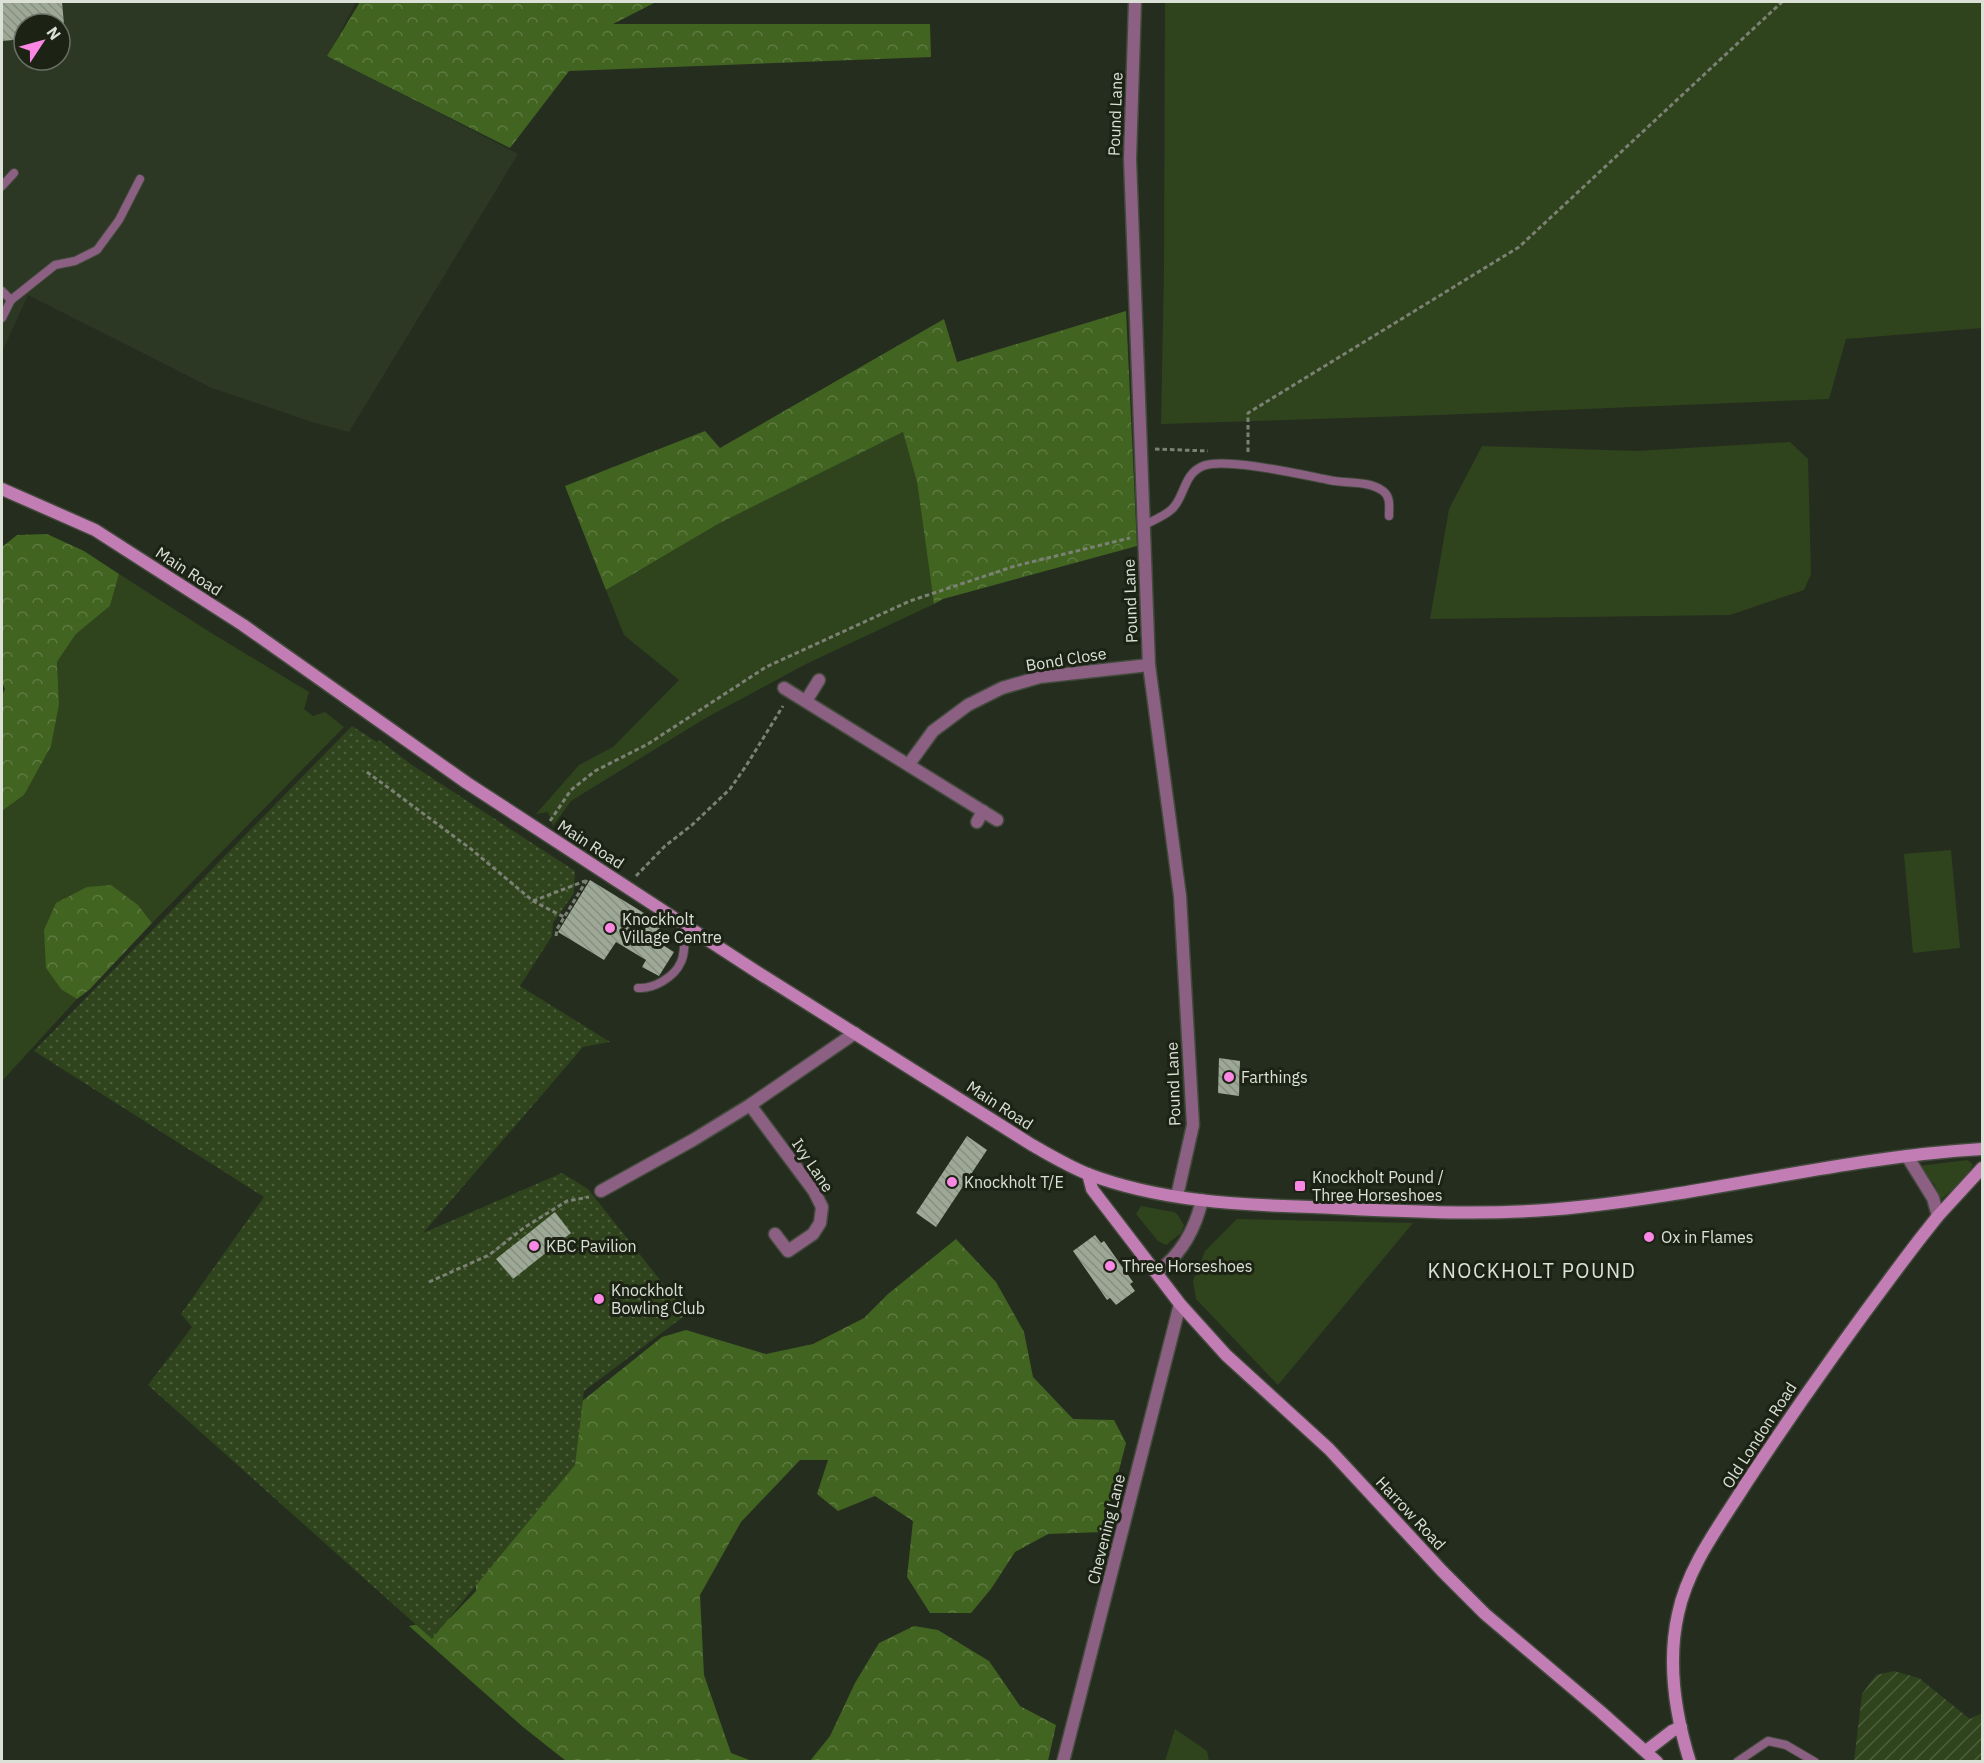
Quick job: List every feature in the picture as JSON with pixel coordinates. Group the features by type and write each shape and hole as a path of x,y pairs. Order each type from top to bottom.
{"street":[{"name":"Pound Lane","path":"1135,2 1130,159 1149,665 1180,896 1192,1125 1177,1196"},
{"name":"Main Road","path":"2,489 95,530 243,625 467,783 628,888 1032,1145 1088,1174 1128,1186 1202,1200 1387,1211 1515,1212 1642,1199 1795,1172 1907,1156 1983,1149"},
{"name":"Bond Close","path":"909,764 933,731 968,705 1002,688 1040,677 1149,665"},
{"path":"806,701 819,680"},
{"path":"788,690 909,764 980,817 997,820"},
{"path":"601,1191 693,1140 855,1032"},
{"name":"Ivy Lane","path":"750,1104 814,1191 822,1207 820,1222 813,1234 788,1251 775,1234"},
{"path":"1907,1156 1933,1198 1938,1216"},
{"name":"Old London Road","path":"1690,1761 1681,1728 1673,1677 1672,1652 1683,1595 1700,1557 1806,1393 1938,1216 1983,1168"},
{"name":"Harrow Road","path":"1088,1174 1092,1189 1194,1321 1234,1362 1329,1449 1485,1614 1657,1761"},
{"path":"1157,1272 1174,1258 1189,1238 1202,1200"},
{"name":"Chevening Lane","path":"1063,1761 1180,1304"},
{"path":"1646,1751 1672,1731 1681,1728"}],"lane":[{"path":"2,186 14,173"},
{"path":"2,318 11,300 55,265 75,261 97,250 119,220 140,179"},
{"path":"2,291 11,300"},
{"path":"1144,530 1172,509 1191,474 1203,466 1218,464 1291,472 1376,488 1385,493 1390,502 1389,516"},
{"path":"638,988 645,988 672,975 681,962 684,924"},
{"path":"1737,1761 1768,1741 1786,1745 1815,1761"}],"path":[{"path":"1237,451 1249,452 1248,413 1518,248 1782,2"},
{"path":"1141,449 1213,451"},
{"path":"542,832 571,790 595,771 648,744 766,667 910,601 1015,566 1122,539 1144,530"},
{"path":"628,888 649,862 730,789 746,766 788,690"},
{"path":"368,772 471,849 533,901 564,917"},
{"path":"556,936 557,929 595,866"},
{"path":"533,901 586,880"},
{"path":"429,1282 489,1255 525,1227 567,1201 588,1198 601,1191"}],"shaded area":[{"path":"2,2 356,2 328,56 518,154 349,432 212,388 28,295 2,352"}],"green space":[{"path":"360,2 656,2 613,24 930,24 931,57 569,71 510,148 327,56"},
{"path":"1165,2 1982,2 1982,328 1846,339 1829,399 1161,424"},
{"path":"1126,311 1137,546 943,599 934,604 917,482 903,432 718,524 606,590 565,486 705,431 720,448 944,319 957,362"},
{"path":"903,432 917,482 934,604 806,664 704,719 571,801 553,826 548,812 536,814 579,765 613,747 679,680 624,635 606,590 718,524"},
{"path":"1790,442 1808,459 1811,574 1804,590 1730,615 1430,619 1449,509 1482,446 1636,451"},
{"path":"47,534 84,551 119,574 110,606 76,634 57,662 59,704 51,746 24,795 2,811 2,695 5,689 2,683 2,547 17,535"},
{"path":"119,574 309,692 304,709 313,716 325,712 344,727 152,923 138,905 62,990 77,999 2,1081 2,811 24,795 59,704 57,662 76,634 110,606"},
{"path":"352,726 377,742 379,740 412,765 575,871 574,893 553,923 552,936 520,986 610,1042 583,1047 423,1233 562,1173 588,1189 687,1314 584,1391 575,1465 432,1639 148,1385 192,1327 181,1314 264,1197 34,1051"},
{"path":"1951,850 1960,948 1913,953 1904,854"},
{"path":"111,885 138,905 152,923 89,990 77,999 62,990 46,968 44,930 56,903 87,887"},
{"path":"1967,1160 1973,1164 1966,1178 1940,1200 1935,1185 1919,1166"},
{"path":"1141,1206 1174,1212 1184,1225 1181,1233 1166,1245 1158,1241 1136,1214"},
{"path":"1237,1219 1413,1223 1278,1385 1196,1299 1193,1281 1205,1251"},
{"path":"956,1239 996,1282 1024,1332 1033,1377 1073,1419 1114,1420 1126,1443 1103,1532 1048,1534 1015,1552 991,1589 971,1613 930,1613 907,1577 913,1521 875,1496 838,1511 817,1494 828,1460 800,1460 741,1522 700,1595 704,1675 731,1753 752,1761 566,1761 523,1727 409,1626 450,1618 476,1591 475,1568 581,1402 662,1337 686,1330 766,1354 813,1344 864,1318 888,1294"},
{"path":"914,1626 938,1630 989,1661 1020,1706 1056,1725 1048,1761 810,1761 830,1736 855,1683 879,1643"},
{"path":"1894,1671 1919,1678 1970,1719 1982,1713 1982,1761 1854,1761 1862,1694 1876,1675"},
{"path":"1175,1729 1207,1751 1209,1761 1165,1761"}],"building":[{"path":"2,2 62,2 63,12 12,12 12,40 2,41"},
{"name":"Knockholt Village Centre","path":"590,880 662,924 653,939 674,952 659,976 642,967 646,960 616,942 604,960 558,932"},
{"name":"Farthings","path":"1219,1058 1240,1061 1239,1096 1218,1093"},
{"name":"Knockholt T/E","path":"967,1136 987,1150 936,1227 916,1213"},
{"name":"KBC Pavilion","path":"555,1212 571,1233 513,1279 496,1259"},
{"path":"1095,1235 1101,1243 1104,1241 1133,1282 1130,1284 1135,1291 1116,1305 1110,1298 1107,1300 1073,1251"}],"place":[{"name":"Knockholt Village Centre","path":"610,928"},
{"name":"Farthings","path":"1229,1077"},
{"name":"Knockholt T/E","path":"952,1182"},
{"name":"Knockholt Pound / Three Horseshoes","path":"1300,1186"},
{"name":"Ox in Flames","path":"1649,1237"},
{"name":"KBC Pavilion","path":"534,1246"},
{"name":"Three Horseshoes","path":"1110,1266"},
{"name":"Knockholt Bowling Club","path":"599,1299"}],"district":[{"name":"KNOCKHOLT POUND","path":"1532,1271"}]}
